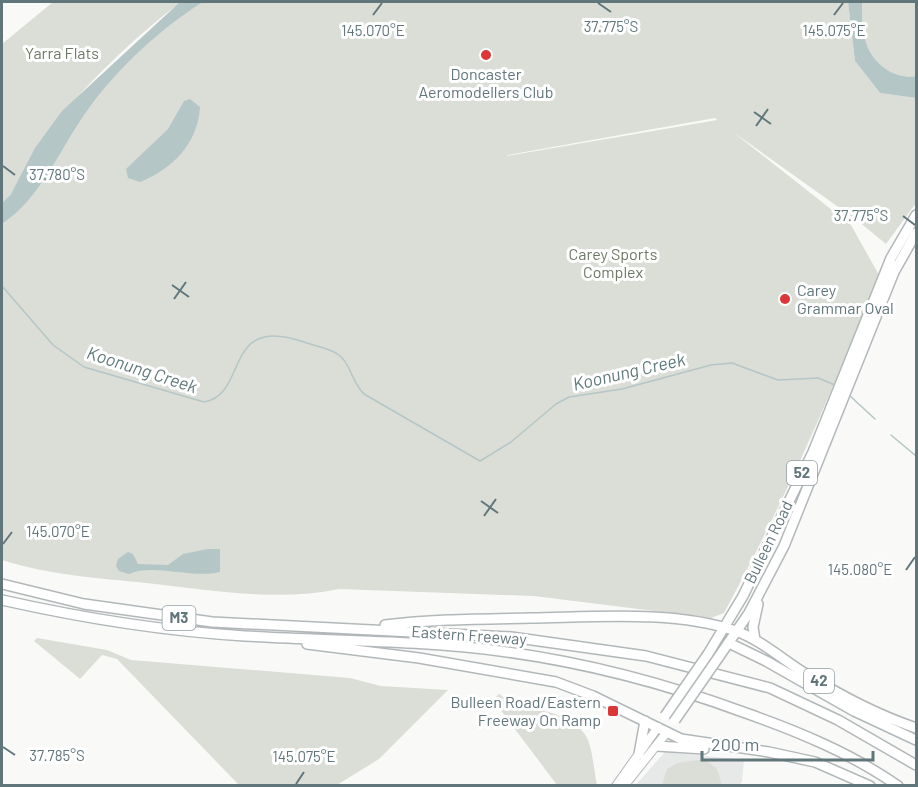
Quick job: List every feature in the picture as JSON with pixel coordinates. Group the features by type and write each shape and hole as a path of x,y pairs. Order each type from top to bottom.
{"highway":[{"name":"Bulleen Road","path":"662,729 665,716 724,628 813,452 853,368 891,258 916,215"},
{"name":"Bulleen Road","path":"662,729 675,720 729,643 773,570 853,368 894,272 916,234"},
{"name":"Eastern Freeway","path":"2,584 84,604 181,618 511,637 646,656 770,688 838,720 916,765"},
{"path":"755,640 754,620 762,590"},
{"name":"Eastern Freeway","path":"2,600 103,621 244,636 451,646 548,658 674,687 810,737 852,760 889,786"},
{"path":"359,627 398,623 589,615 653,617 724,628"},
{"name":"42","path":"724,628 737,631 755,640 836,691 885,717 916,728"},
{"path":"244,636 419,658 556,682 689,741 769,752 815,762 870,786"},
{"name":"42","path":"729,643 861,715 916,740"},
{"path":"639,754 645,721"},
{"name":"Eastern Freeway","path":"810,737 898,786"},
{"path":"657,746 769,752"}],"main road":[{"name":"Bulleen Road","path":"624,786 657,746 662,729"},
{"name":"Bulleen Road","path":"616,786 639,754 662,729"}],"shaded area":[{"path":"180,2 203,2 155,37 112,80 87,111 39,187 16,213 2,224 2,203 11,194 35,148 62,111"},
{"path":"848,2 862,2 865,39 878,62 897,74 908,77 916,76 916,98 880,93 855,61"},
{"path":"190,99 200,107 194,132 182,153 152,177 140,182 128,178 126,169 168,129 184,101"},
{"path":"220,549 220,572 197,574 150,570 129,574 119,571 116,566 118,559 128,552 133,554 138,564 168,565 183,554"},
{"path":"665,752 744,760 742,782 739,785 635,786"}],"green space":[{"name":"Yarra Flats","path":"53,2 181,2 127,47 92,81 40,142 21,179 2,203 2,44"},
{"name":"Carey Sports Complex","path":"203,2 848,2 855,61 880,93 916,98 916,203 886,244 858,221 733,132 851,225 879,275 806,447 767,531 724,613 711,618 534,596 339,589 292,595 243,594 73,575 2,560 2,224 16,213 39,186 87,111 112,80 155,37","holes":["715,118 717,120 507,156"]},
{"path":"862,2 916,2 916,76 893,73 872,55 863,30"},
{"path":"37,638 107,650 131,660 350,678 381,686 448,690 379,759 337,785 239,785 117,659 102,655 80,679 34,641"},
{"path":"499,694 521,705 560,716 581,729 590,745 597,785 557,785 493,700"},
{"path":"705,759 717,769 722,785 662,785 667,769 677,763"}],"waterway":[{"name":"Koonung Creek","path":"2,286 53,345 84,367 204,402 218,396 227,386 248,346 260,338 278,336 327,349 343,359 364,394 480,461 511,442 556,404 569,397 622,389 711,365 732,363 778,380 818,378 835,385"},
{"name":"Koonung Creek","path":"849,395 875,419"},
{"name":"Koonung Creek","path":"891,435 916,456"}],"place":[{"name":"Doncaster Aeromodellers Club","path":"486,55"},
{"name":"Carey Grammar Oval","path":"785,299"},
{"name":"Bulleen Road/Eastern Freeway On Ramp","path":"613,711"}]}
